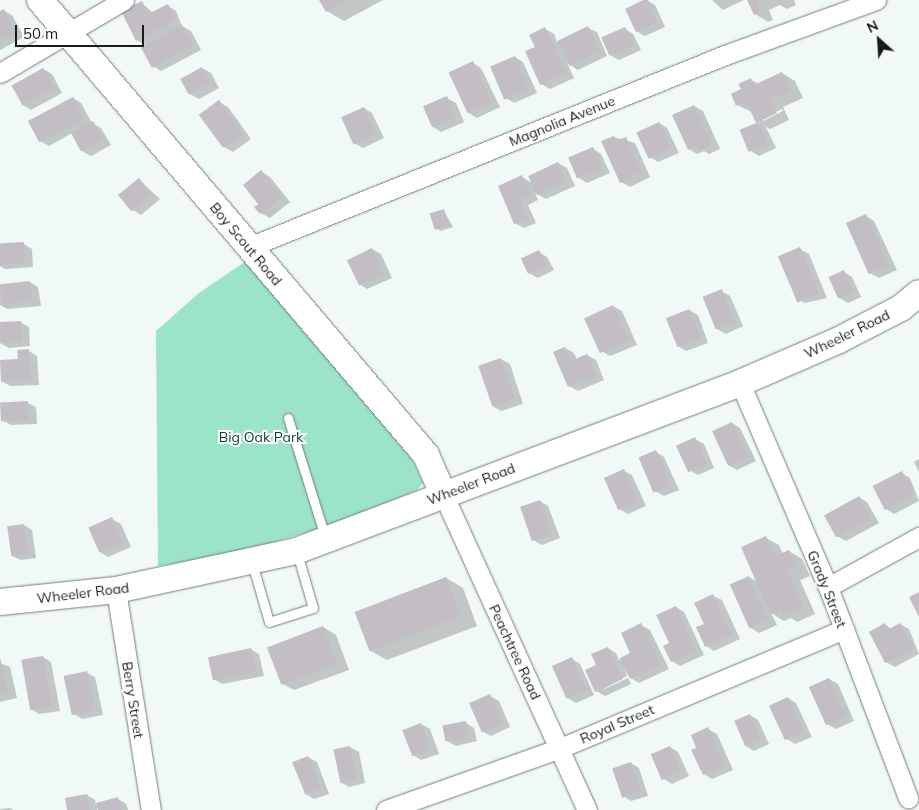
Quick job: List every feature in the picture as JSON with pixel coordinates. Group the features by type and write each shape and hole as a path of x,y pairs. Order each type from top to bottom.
{"street":[{"name":"Boy Scout Road","path":"40,0 426,455 443,494"},
{"path":"0,74 124,0"},
{"name":"Magnolia Avenue","path":"249,247 726,55 876,0"},
{"name":"Wheeler Road","path":"0,602 116,590 252,563 296,551 740,383 837,341 901,308 919,293"},
{"name":"Grady Street","path":"740,383 828,587 913,801"},
{"name":"Peachtree Road","path":"443,494 587,810"},
{"path":"828,587 919,537"},
{"name":"Berry Street","path":"116,590 151,810"},
{"name":"Royal Street","path":"386,810 560,748 844,629"}],"lane":[{"path":"288,418 326,539"},
{"path":"252,563 269,622 313,608 296,551"}],"green space":[{"name":"Big Oak Park","path":"249,259 411,457 423,483 417,490 332,525 236,553 158,566 156,331 199,293"}],"building":[{"path":"319,0 348,0 326,12"},
{"path":"643,0 648,0 657,22 636,32 625,9"},
{"path":"747,0 761,0 757,2 761,12 754,15"},
{"path":"142,1 148,14 168,4 176,20 136,41 121,11"},
{"path":"4,9 16,32 0,41 0,11"},
{"path":"182,25 193,45 152,68 141,48"},
{"path":"588,26 600,51 570,66 557,41"},
{"path":"545,27 566,73 540,85 525,51 535,47 529,35"},
{"path":"625,27 633,45 609,56 601,38"},
{"path":"515,56 529,89 504,100 490,67"},
{"path":"473,61 492,102 468,113 449,72"},
{"path":"202,67 211,83 189,95 180,79"},
{"path":"43,68 54,88 23,106 12,85"},
{"path":"782,72 791,90 771,99 777,113 756,123 746,101 736,106 731,94 741,89 738,84 751,78 754,85"},
{"path":"447,96 456,117 432,127 423,106"},
{"path":"73,97 84,118 39,142 28,121"},
{"path":"219,100 243,133 223,148 199,115"},
{"path":"694,105 712,144 700,150 697,145 688,150 672,115"},
{"path":"364,107 376,134 353,145 341,117"},
{"path":"93,121 103,140 81,151 71,133"},
{"path":"659,122 671,148 649,159 636,133"},
{"path":"759,122 768,144 749,152 740,130"},
{"path":"614,136 616,141 626,137 642,172 620,183 601,141"},
{"path":"593,147 602,168 577,179 568,158"},
{"path":"558,162 567,181 537,195 528,176"},
{"path":"261,170 282,197 260,214 254,207 258,204 243,185"},
{"path":"522,175 531,196 520,200 528,218 514,224 498,186"},
{"path":"139,178 152,194 131,211 118,195"},
{"path":"444,209 449,225 435,230 430,213"},
{"path":"866,214 889,265 869,274 846,223"},
{"path":"24,242 25,263 1,264 0,243"},
{"path":"800,247 820,293 797,302 778,256"},
{"path":"372,248 384,273 359,285 347,260"},
{"path":"539,250 546,265 528,274 521,258"},
{"path":"844,270 854,292 838,299 828,277"},
{"path":"30,281 32,301 2,304 0,284"},
{"path":"722,289 735,321 716,329 703,297"},
{"path":"613,305 629,339 600,353 584,319"},
{"path":"689,309 701,338 677,347 666,318"},
{"path":"21,321 22,342 1,343 0,322"},
{"path":"565,347 571,361 587,354 596,375 568,387 553,352"},
{"path":"29,349 31,380 1,382 0,360 18,359 17,350"},
{"path":"501,358 515,399 492,406 478,366"},
{"path":"28,401 29,420 1,421 0,402"},
{"path":"732,422 748,456 728,466 712,431"},
{"path":"695,437 707,463 688,472 676,446"},
{"path":"656,450 671,485 653,492 639,457"},
{"path":"624,469 638,501 618,510 604,478"},
{"path":"902,471 914,495 885,510 873,486"},
{"path":"859,496 871,518 836,537 824,515"},
{"path":"540,500 552,534 532,541 520,507"},
{"path":"112,517 123,542 99,552 88,528"},
{"path":"24,524 28,554 11,556 7,526"},
{"path":"766,536 775,556 789,550 798,568 788,572 803,606 783,615 781,609 770,614 741,547"},
{"path":"749,576 769,620 749,628 730,585"},
{"path":"446,577 461,616 370,651 355,612"},
{"path":"919,592 919,617 909,597"},
{"path":"713,594 732,634 705,647 696,627 704,624 694,603"},
{"path":"676,606 696,650 671,662 663,646 669,643 656,615"},
{"path":"641,623 661,664 630,679 620,658 630,653 621,633"},
{"path":"885,623 889,629 900,623 914,648 885,663 869,632"},
{"path":"323,626 337,663 281,685 267,648"},
{"path":"608,647 623,679 595,692 585,670 596,665 591,654"},
{"path":"251,648 256,671 213,681 208,657"},
{"path":"43,656 52,706 30,710 21,660"},
{"path":"572,657 587,690 567,699 552,666"},
{"path":"0,658 9,693 0,695"},
{"path":"87,671 95,710 72,715 64,676"},
{"path":"829,678 846,716 826,725 809,687"},
{"path":"490,694 503,723 482,733 469,703"},
{"path":"788,697 804,731 785,740 769,706"},
{"path":"750,714 761,740 745,746 734,721"},
{"path":"466,721 469,737 445,741 442,726"},
{"path":"421,723 431,749 412,756 402,730"},
{"path":"708,727 725,765 703,775 691,750 696,748 691,735"},
{"path":"350,746 357,779 340,783 333,750"},
{"path":"670,746 681,772 662,780 651,754"},
{"path":"308,756 321,788 305,795 292,762"},
{"path":"631,762 641,791 622,798 612,769"},
{"path":"87,794 90,810 67,810 65,798"},
{"path":"118,797 122,810 98,810 96,803"}]}
